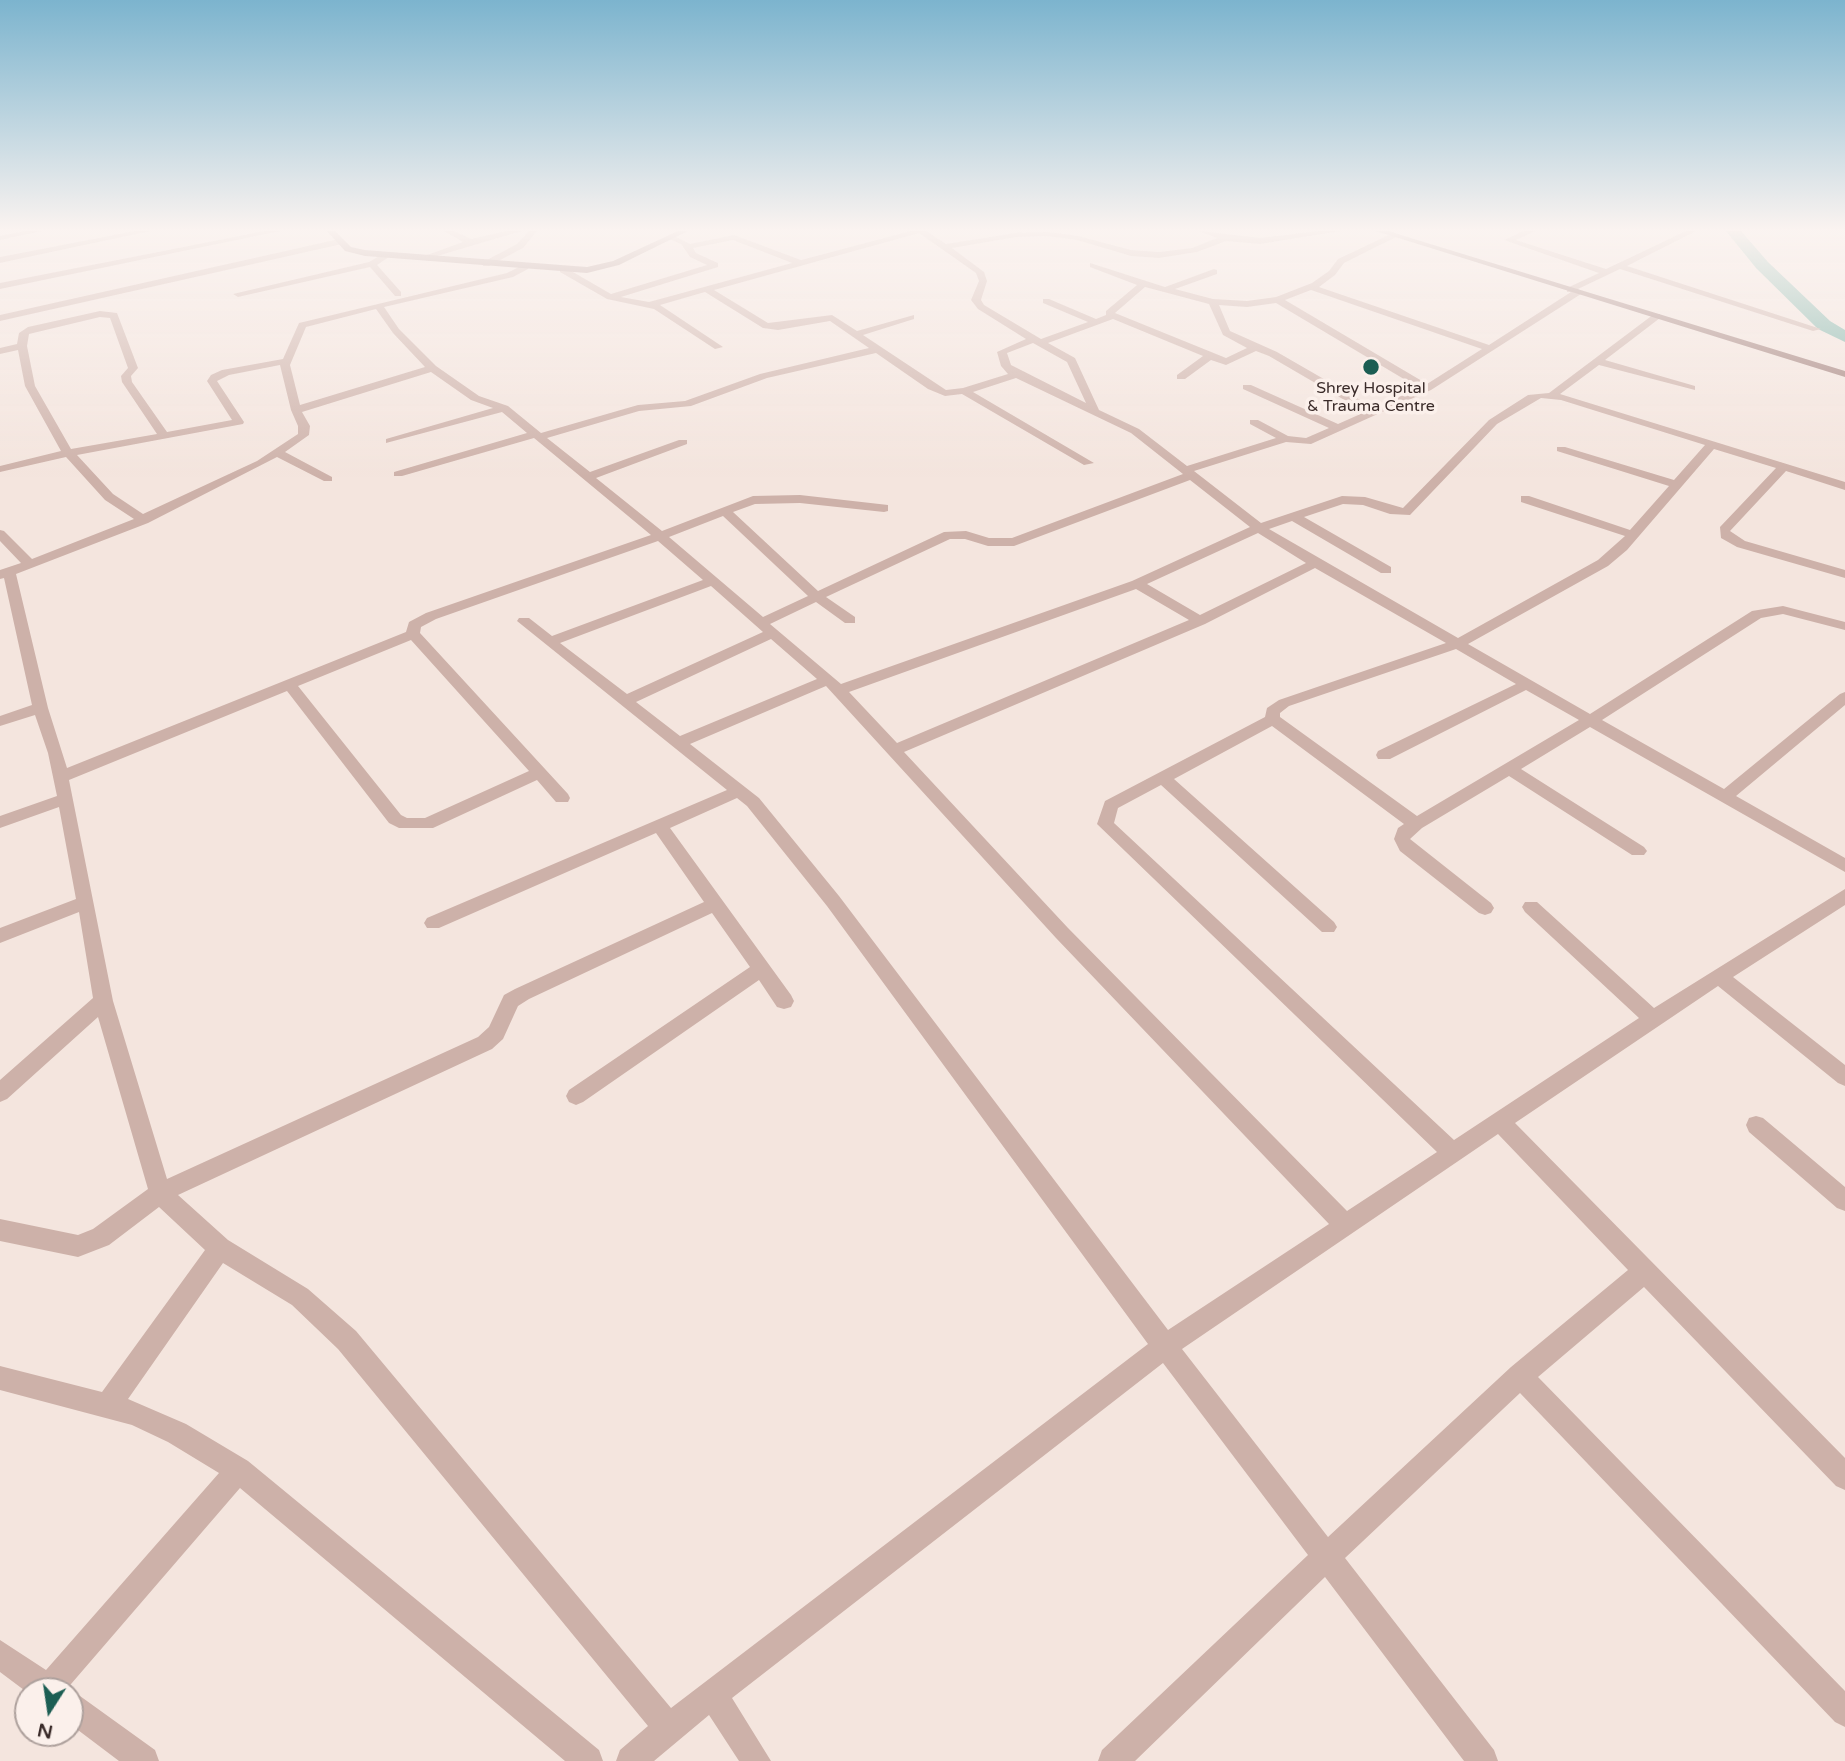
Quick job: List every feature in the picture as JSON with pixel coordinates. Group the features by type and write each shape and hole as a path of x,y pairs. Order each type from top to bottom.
{"street":[{"path":"0,318 21,313"},
{"path":"69,313 74,319"},
{"path":"106,313 25,331 22,346 30,386 68,453 109,497 144,520"},
{"path":"108,313 114,315 133,368 126,376 127,382 164,436"},
{"path":"349,313 302,325 286,361 296,410 304,426 303,435 277,453 144,520 5,574 40,708 56,753 103,1001 160,1192 220,1248 300,1297 347,1340 669,1728"},
{"path":"383,313 396,331 432,368 474,398 504,408 660,536 833,685 1062,933 1344,1224"},
{"path":"663,313 718,347"},
{"path":"745,313 766,326 778,327 832,318 933,387 946,393 964,391 1018,374"},
{"path":"991,313 1071,360 1094,409"},
{"path":"1075,313 1096,322"},
{"path":"1109,313 1226,362 1255,348"},
{"path":"1218,313 1231,338 1273,354 1372,411"},
{"path":"1300,313 1427,388"},
{"path":"1387,313 1489,348"},
{"path":"1254,422 1286,439 1307,442 1427,388 1541,313"},
{"path":"1648,313 1845,374"},
{"path":"1766,313 1816,329"},
{"path":"1112,316 1002,352 1006,366 1094,409 1145,438 1259,528 1316,563 1845,866"},
{"path":"1552,395 1657,316"},
{"path":"857,334 911,317"},
{"path":"0,351 22,346"},
{"path":"398,474 638,408 687,404 764,376 878,349"},
{"path":"1181,377 1210,356"},
{"path":"0,469 68,453 239,422 212,381 215,377 226,372 286,361"},
{"path":"1597,361 1691,388"},
{"path":"296,410 432,368"},
{"path":"1247,387 1338,428"},
{"path":"964,391 1088,463"},
{"path":"681,742 833,685 1137,584 1259,528 1342,500 1364,501 1399,512 1411,510 1493,422 1532,397 1552,395 1845,486"},
{"path":"390,441 504,408"},
{"path":"627,700 767,628 817,597 948,536 966,535 988,541 1014,542 1189,473 1286,439"},
{"path":"588,477 683,442"},
{"path":"1416,824 1273,719 1272,711 1275,707 1458,644 1603,563 1633,535 1712,444"},
{"path":"1561,449 1677,485"},
{"path":"277,453 328,479"},
{"path":"1783,467 1724,530 1725,535 1741,544 1845,574"},
{"path":"562,799 413,634 414,625 431,616 660,536 753,500 775,498 884,508"},
{"path":"1525,499 1633,535"},
{"path":"724,510 817,597 850,620"},
{"path":"1293,516 1386,570"},
{"path":"0,534 30,564"},
{"path":"894,750 1200,621 1316,563"},
{"path":"552,641 713,581"},
{"path":"1137,584 1200,621"},
{"path":"1485,908 1406,847 1402,839 1404,832 1591,720 1757,614 1783,610 1845,626"},
{"path":"524,621 741,790 833,901 1165,1346 1483,1761"},
{"path":"61,777 413,634"},
{"path":"289,684 395,819 405,824 427,824 539,773"},
{"path":"1384,755 1527,684"},
{"path":"1725,797 1845,697"},
{"path":"0,721 40,708"},
{"path":"1273,719 1111,806 1105,824 1452,1152"},
{"path":"1510,768 1639,851"},
{"path":"1163,778 1328,927"},
{"path":"433,923 741,790"},
{"path":"0,822 65,799"},
{"path":"659,825 785,1001"},
{"path":"631,1761 669,1728 1165,1346 1452,1152 1845,896"},
{"path":"0,936 86,902"},
{"path":"0,1230 78,1246 101,1237 160,1192 485,1042 496,1033 511,1000 522,993 715,904"},
{"path":"1531,907 1653,1019"},
{"path":"576,1096 761,969"},
{"path":"1720,977 1845,1077"},
{"path":"0,1093 103,1001"},
{"path":"1499,1121 1845,1477"},
{"path":"1756,1125 1845,1201"},
{"path":"108,1405 220,1248"},
{"path":"1113,1761 1520,1376 1644,1271"},
{"path":"1520,1376 1845,1712"},
{"path":"0,1378 135,1413 177,1433 239,1470 587,1761"},
{"path":"71,1677 239,1470"},
{"path":"0,1654 31,1677"},
{"path":"712,1695 756,1761"},
{"path":"84,1716 144,1761"}],"waterway":[{"path":"1812,313 1824,325 1845,337"}],"place":[{"name":"Shrey Hospital & Trauma Centre","path":"1371,367"}]}
